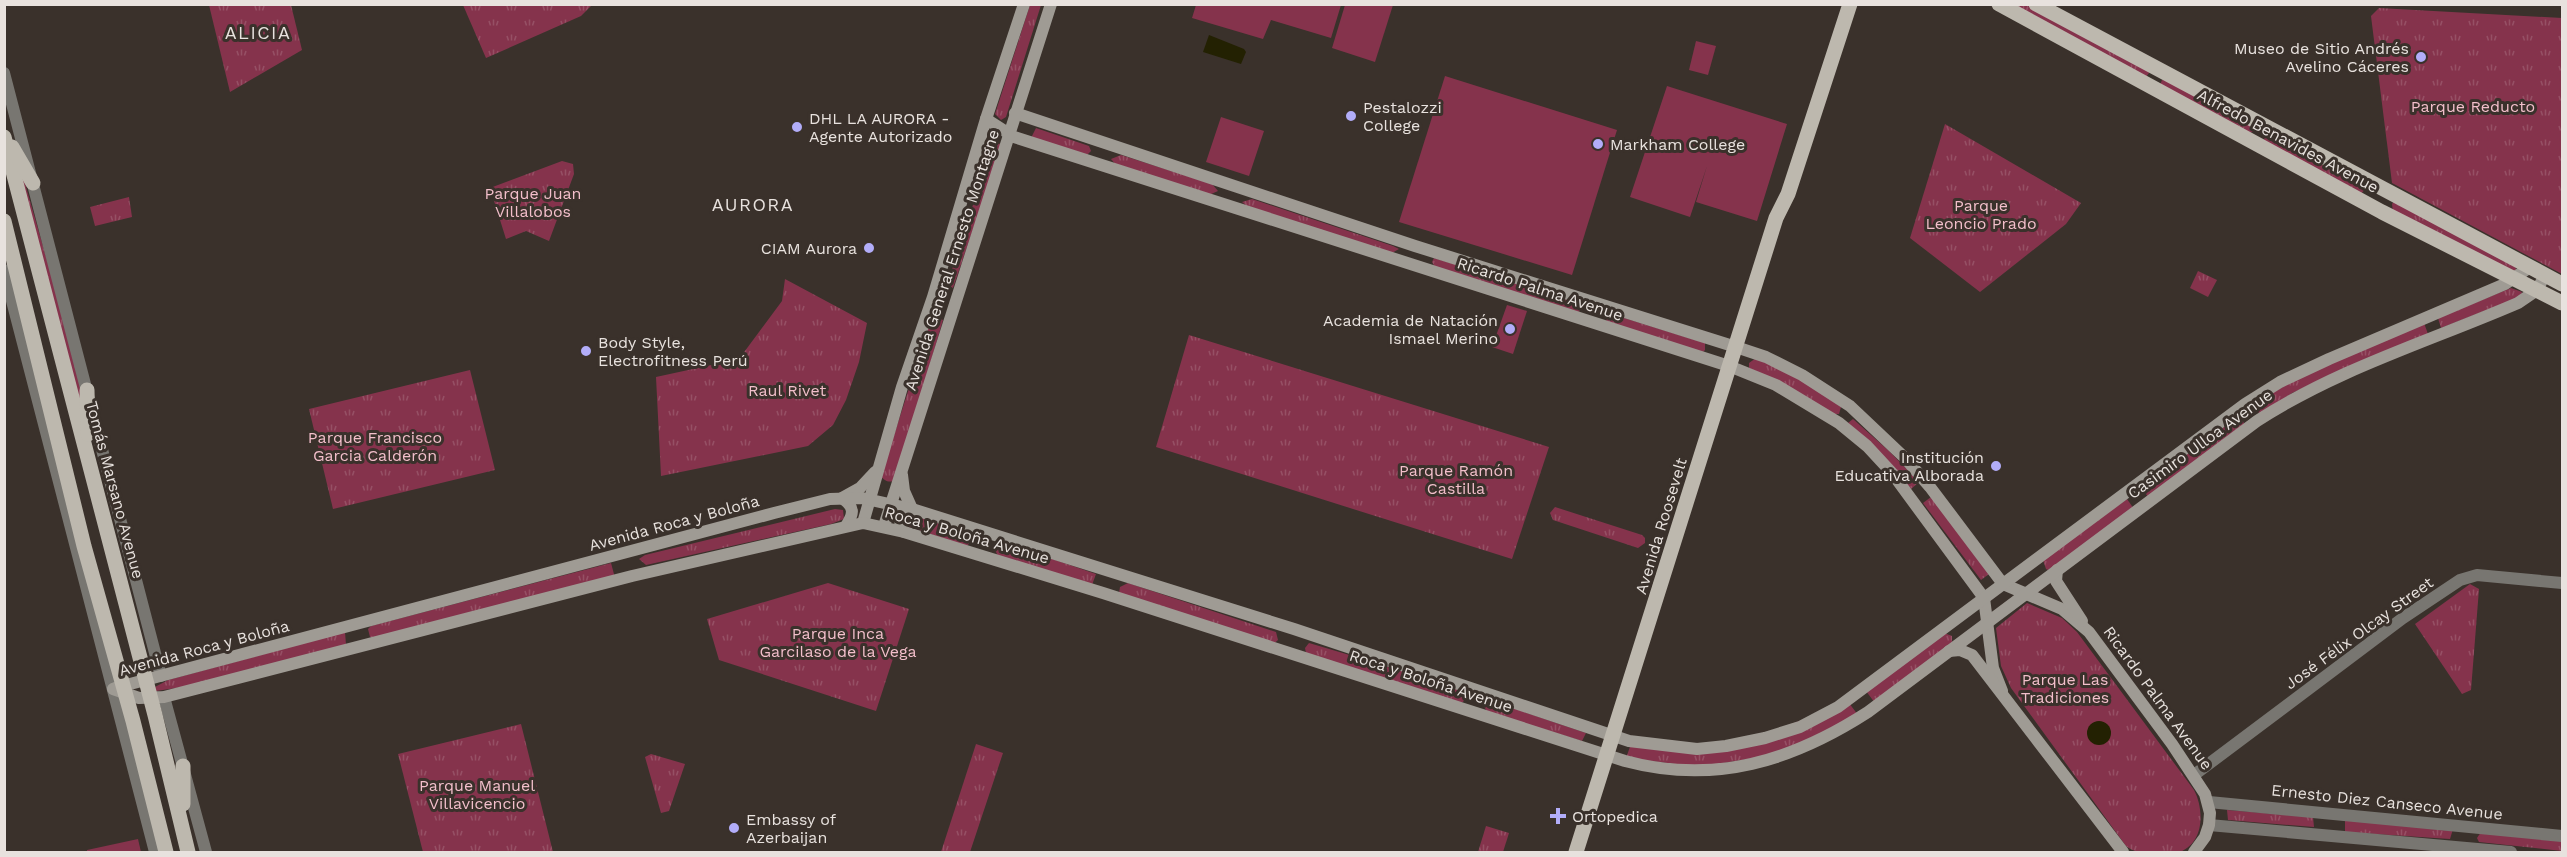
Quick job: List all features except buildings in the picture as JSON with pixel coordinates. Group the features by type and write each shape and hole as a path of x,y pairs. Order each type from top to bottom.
{"main road":[{"name":"Avenida General Ernesto Montagne","path":"863,523 876,473 1024,4"},
{"name":"Avenida General Ernesto Montagne","path":"884,526 1051,4"},
{"path":"1779,210 1779,194 1841,4"},
{"path":"1779,210 1788,194 1850,4"},
{"name":"Alfredo Benavides Avenue","path":"1999,4 2382,212 2562,303"},
{"name":"Alfredo Benavides Avenue","path":"2036,4 2562,284"},
{"name":"Ricardo Palma Avenue","path":"1015,113 1415,246 1736,346 1766,357 1803,375 1850,406 1882,435 1924,479 2003,584 2062,609 2089,632 2194,775 2209,802 2209,825 2197,852"},
{"name":"Ricardo Palma Avenue","path":"986,119 1009,135 1729,366 1776,385 1839,423 1868,446 1912,499 1984,598"},
{"path":"4,136 33,183"},
{"name":"Tomás Marsano Avenue","path":"4,136 88,458 153,678 188,852"},
{"name":"Avenida Roosevelt","path":"1576,852 1779,210"},
{"path":"4,221 120,690 166,852"},
{"name":"Casimiro Ulloa Avenue","path":"1984,598 2245,404 2280,382 2515,279 2530,267"},
{"name":"Casimiro Ulloa Avenue","path":"1986,624 2257,421 2289,400 2351,371 2514,305 2537,290 2545,275"},
{"path":"87,390 88,458"},
{"path":"846,526 853,513 852,507 842,498 860,488 876,473 881,487 886,488 900,479 912,509 901,516 900,525 904,532"},
{"name":"Avenida Roca y Boloña","path":"120,690 153,678 830,499 869,498 891,504"},
{"name":"Roca y Boloña Avenue","path":"891,504 1294,629 1613,735 1649,744 1697,749 1736,744 1791,730 1838,706 1984,598"},
{"name":"Roca y Boloña Avenue","path":"846,526 863,523 904,532 1102,593 1607,756 1648,767 1696,771 1760,763 1785,756 1841,730 1986,624"},
{"name":"Avenida Roca y Boloña","path":"120,690 158,698 632,576 846,526"},
{"path":"2042,555 2042,568 2055,572 2056,582 2089,632"},
{"path":"1984,598 1994,668 2002,691"},
{"path":"1941,630 1954,634 1957,643 1952,649"},
{"path":"1952,649 1972,655 2002,691 2123,852"},
{"path":"183,766 184,834"}],"street":[{"name":"Tomás Marsano Avenue","path":"4,73 87,390 153,678"},
{"path":"4,270 120,690 155,852"},
{"name":"José Félix Olcay Street","path":"2194,775 2403,618 2460,580 2477,575 2562,583"},
{"name":"Tomás Marsano Avenue","path":"158,698 183,766 206,852"},
{"name":"Ernesto Diez Canseco Avenue","path":"2209,802 2562,836"},
{"path":"2209,825 2511,852"}],"green space":[{"path":"1196,4 1341,5 1331,38 1271,20 1263,39 1192,18"},
{"path":"209,5 291,5 302,50 230,92"},
{"path":"463,5 592,5 581,16 486,58"},
{"path":"1030,5 1041,5 1006,117 1001,120 995,114"},
{"path":"1345,5 1393,5 1375,62 1332,48"},
{"path":"2006,5 2026,5 2148,70 2149,73 2146,77"},
{"name":"Parque Reducto","path":"2379,8 2562,18 2562,274 2392,183 2371,16"},
{"path":"1696,41 1716,46 1708,75 1689,70"},
{"path":"1445,76 1617,130 1572,275 1399,222"},
{"path":"2162,80 2169,81 2251,125 2255,130 2246,133 2160,85"},
{"path":"1667,86 1787,124 1757,221 1696,202 1707,166 1690,217 1630,197"},
{"path":"1221,117 1264,131 1249,176 1206,162"},
{"name":"Parque Leoncio Prado","path":"1945,124 2081,203 2066,224 1980,292 1910,238"},
{"path":"1036,128 1089,146 1091,151 1086,156 1031,138"},
{"path":"2271,134 2367,187 2360,195 2264,141 2265,136"},
{"path":"993,143 1002,144 953,288 947,285"},
{"path":"1121,155 1212,184 1218,191 1209,195 1116,165 1111,159"},
{"name":"Parque Juan Villalobos","path":"562,161 573,164 574,174 549,241 526,231 506,239 490,188"},
{"path":"20,166 84,389 84,426 17,167"},
{"path":"129,197 132,217 95,226 90,207"},
{"path":"1252,199 1399,249 1390,254 1250,209 1242,202"},
{"path":"2395,200 2515,263 2516,270 2509,272 2393,212 2392,204"},
{"path":"1434,258 1580,303 1580,311 1577,313 1435,267 1432,262"},
{"path":"2198,271 2217,280 2208,297 2190,288"},
{"name":"Raul Rivet","path":"785,279 867,323 859,362 846,400 833,425 808,446 661,476 656,377 739,359 782,301"},
{"path":"2511,288 2522,292 2520,297 2441,328 2438,318"},
{"name":"Academia de Natación Ismael Merino","path":"1507,305 1527,311 1513,354 1492,347"},
{"path":"1608,313 1705,343 1705,350 1703,352 1606,322"},
{"path":"932,316 943,320 896,479 888,481 881,476"},
{"path":"2424,323 2428,334 2292,393 2265,413 2259,413 2255,407 2256,403 2301,376"},
{"name":"Parque Ramón Castilla","path":"1189,335 1549,447 1512,559 1156,447"},
{"path":"1756,358 1808,383 1841,407 1839,414 1834,414 1790,388 1749,368 1749,363"},
{"name":"Parque Francisco Garcia Calderón","path":"470,370 495,470 333,509 309,409"},
{"path":"2239,416 2246,426 2149,498 2141,488"},
{"path":"1853,419 1919,482 1911,489 1848,423"},
{"path":"1931,497 1989,574 1981,580 1923,503"},
{"path":"2127,499 2134,509 2048,570 2046,569 2043,560"},
{"path":"1555,507 1642,535 1645,543 1638,548 1553,520 1550,513"},
{"path":"835,509 843,510 844,519 831,524 646,565 639,559 645,555"},
{"path":"909,514 970,532 971,541 967,546 962,545 905,525"},
{"path":"1000,541 1096,574 1092,585 998,556 995,550 996,543"},
{"path":"611,563 615,578 378,638 370,637 368,629 371,626"},
{"name":"Parque Inca Garcilaso de la Vega","path":"828,583 909,609 876,711 719,660 707,619"},
{"path":"1128,583 1276,632 1278,640 1272,645 1119,593 1120,587"},
{"path":"2470,584 2479,589 2471,690 2462,694 2415,624"},
{"name":"Parque Las Tradiciones","path":"2027,603 2062,618 2077,632 2194,790 2201,815 2198,833 2188,847 2180,852 2172,853 2140,852 2126,846 2011,688 2001,666 1996,628"},
{"path":"345,632 346,645 197,685 156,691 155,687 168,680"},
{"path":"1944,633 1952,636 1952,645 1875,703 1866,691"},
{"path":"1309,643 1464,689 1466,696 1463,702 1458,702 1306,653 1305,648"},
{"path":"1486,699 1586,733 1582,741 1487,712 1484,706"},
{"path":"1849,703 1858,715 1779,754 1699,767 1626,758 1631,744 1714,752"},
{"name":"Parque Manuel Villavicencio","path":"521,724 553,852 423,852 398,754"},
{"path":"976,744 1003,753 970,852 941,852"},
{"path":"651,754 685,764 669,811 661,813 645,757"},
{"path":"2227,810 2313,817 2314,827 2228,820"},
{"path":"2345,819 2453,829 2450,839 2345,832"},
{"path":"1486,826 1509,833 1503,852 1478,852"},
{"path":"2481,832 2562,840 2562,851 2479,842 2477,838"},
{"path":"138,839 141,852 87,852 87,850"}],"shaded area":[{"path":"1209,35 1244,49 1246,52 1241,64 1203,52"},
{"path":"2099,721 2104,722 2110,728 2110,738 2104,744 2099,745 2094,744 2088,738 2087,733 2088,728 2094,722"}],"place":[{"name":"Museo de Sitio Andrés Avelino Cáceres","path":"2421,57"},
{"name":"Pestalozzi College","path":"1351,116"},
{"name":"DHL LA AURORA - Agente Autorizado","path":"797,127"},
{"name":"Markham College","path":"1598,144"},
{"name":"CIAM Aurora","path":"869,248"},
{"name":"Academia de Natación Ismael Merino","path":"1510,329"},
{"name":"Body Style, Electrofitness Perú","path":"586,351"},
{"name":"Institución Educativa Alborada","path":"1996,466"},
{"name":"Ortopedica","path":"1558,816"},
{"name":"Embassy of Azerbaijan","path":"734,828"}],"district":[{"name":"ALICIA","path":"258,32"},
{"name":"AURORA","path":"753,204"}]}
